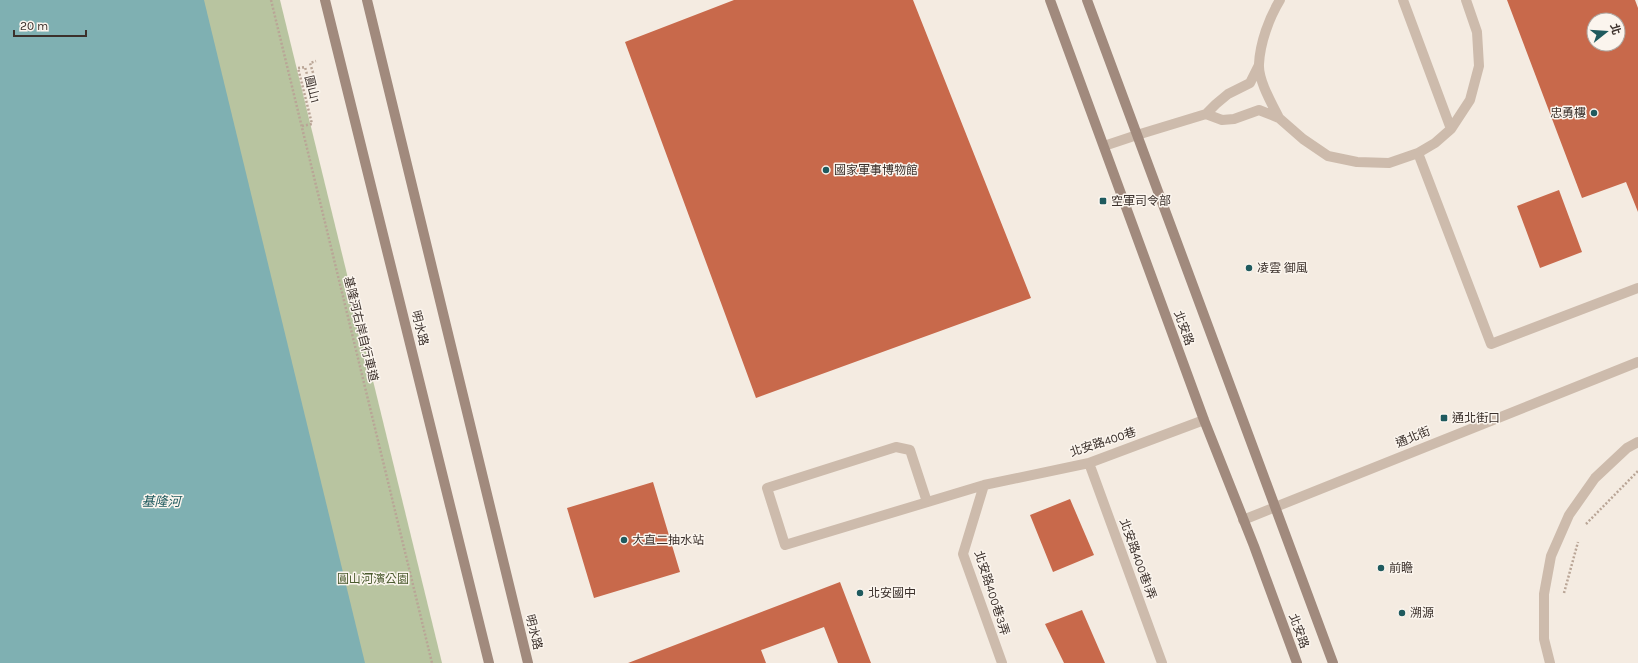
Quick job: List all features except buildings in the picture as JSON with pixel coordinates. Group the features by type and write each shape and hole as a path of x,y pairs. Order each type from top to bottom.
{"main road":[{"name":"明水路","path":"325,0 489,663"},
{"name":"明水路","path":"367,0 528,663"},
{"name":"北安路","path":"1050,0 1204,420 1298,663"},
{"name":"北安路","path":"1087,0 1333,663"}],"street":[{"path":"1104,146 1206,114 1228,94 1250,83 1259,65 1272,14 1280,0"},
{"path":"1403,0 1451,129"},
{"path":"1206,114 1222,120 1260,110 1279,118 1303,139 1328,156 1357,162 1389,163 1418,153 1435,143 1451,129 1470,100 1479,66 1478,32 1466,0"},
{"path":"1259,65 1266,93 1279,118"},
{"path":"1418,153 1491,344 1638,288"},
{"name":"通北街","path":"1243,520 1638,362"},
{"name":"北安路400巷","path":"927,502 910,450 896,447 767,488 785,545 984,485 1089,463 1204,420"},
{"path":"1550,663 1544,639 1544,594 1551,556 1569,515 1595,478 1627,448 1638,442"},
{"name":"北安路400巷1弄","path":"1089,463 1162,663"},
{"name":"北安路400巷3弄","path":"984,485 963,554 1002,663"}],"path":[{"name":"基隆河右岸自行車道","path":"272,0 432,663"},
{"name":"圓山1","path":"302,126 312,124 298,68 305,67 308,78 314,76 310,63 316,61"},
{"path":"1582,528 1638,471"},
{"path":"1564,594 1580,535"}],"green space":[{"name":"圓山河濱公園","path":"183,0 280,0 442,663 344,663"}],"water":[{"name":"基隆河","path":"0,0 204,0 365,663 0,663"}],"place":[{"name":"忠勇樓","path":"1594,113"},
{"name":"國家軍事博物館","path":"826,170"},
{"name":"空軍司令部","path":"1103,201"},
{"name":"凌雲 御風","path":"1249,268"},
{"name":"通北街口","path":"1444,418"},
{"name":"大直二抽水站","path":"624,540"},
{"name":"前瞻","path":"1381,568"},
{"name":"北安國中","path":"860,593"},
{"name":"溯源","path":"1402,613"}]}
